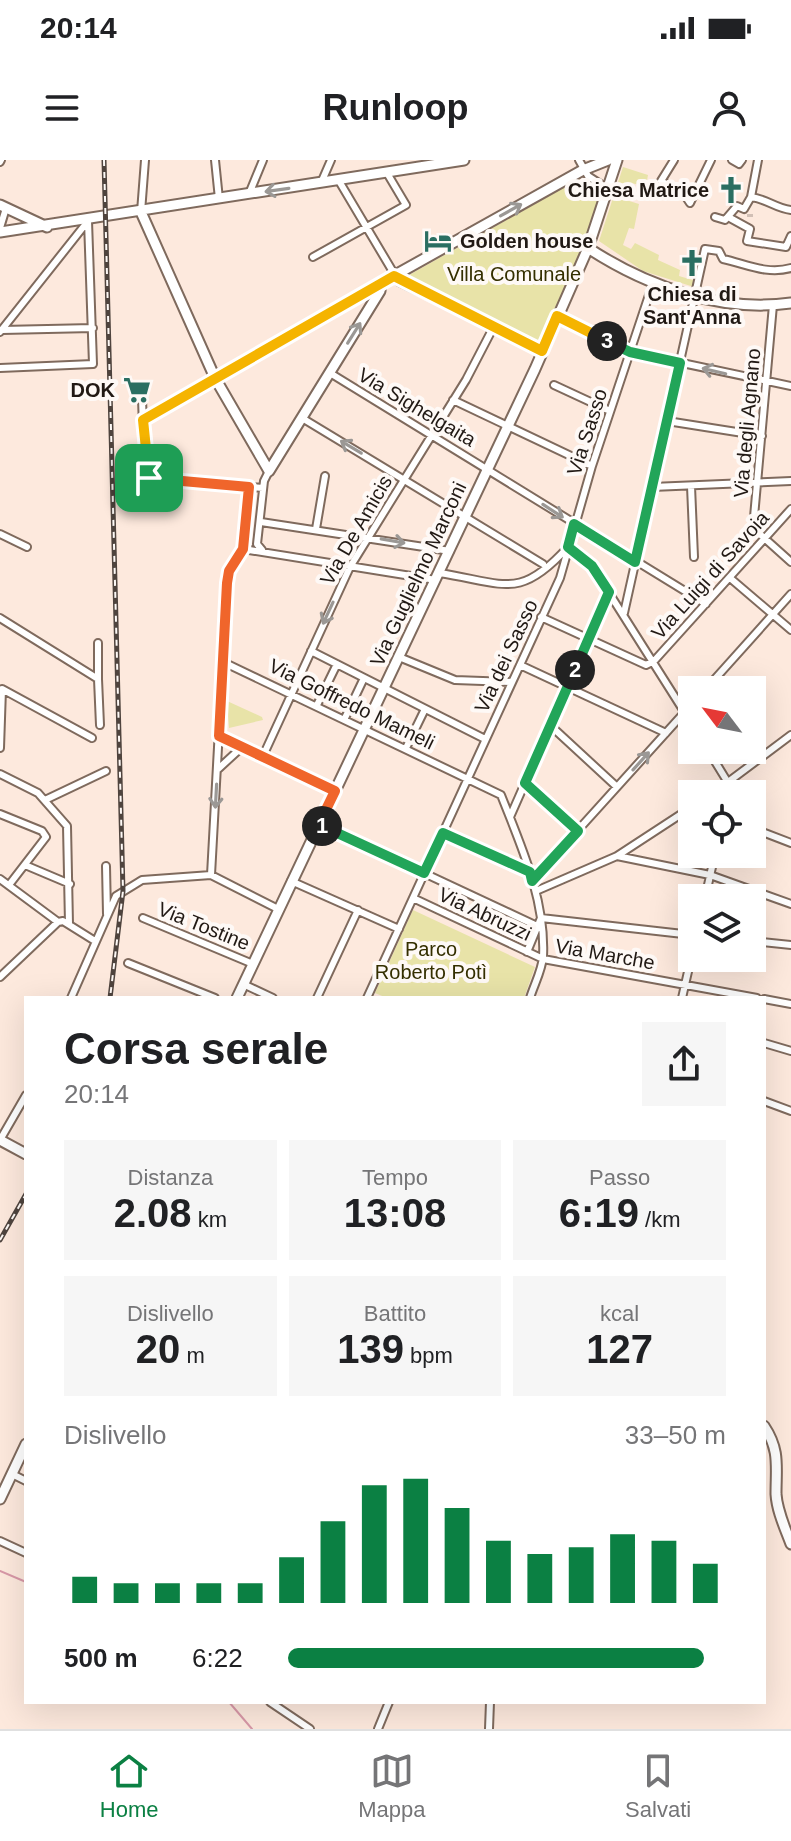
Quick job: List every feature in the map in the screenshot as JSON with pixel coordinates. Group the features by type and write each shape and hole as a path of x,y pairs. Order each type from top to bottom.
{"main road":[{"path":"0,230 88,221 464,160"},
{"path":"141,212 215,378 269,471 380,291 381,283 581,165 608,160"},
{"name":"Via Guglielmo Marconi","path":"238,996 508,426 588,248 617,160"},
{"path":"3,206 47,227"},
{"path":"588,248 624,271 653,283 753,308 791,303"},
{"path":"1,1141 24,1153"},
{"path":"766,1429 775,1443 779,1461 778,1509 791,1544"},
{"path":"0,1499 24,1448"}],"street":[{"path":"141,212 145,160"},
{"path":"215,160 219,199"},
{"path":"249,194 263,160"},
{"path":"321,183 331,160"},
{"path":"313,257 406,205 390,172 397,160"},
{"path":"674,160 661,181 684,194 690,203 709,162"},
{"path":"732,160 739,164 742,160"},
{"path":"730,218 737,206 744,209 751,197 755,161"},
{"path":"581,165 608,189"},
{"path":"339,181 394,276 542,351"},
{"path":"751,197 771,200 778,208 791,210"},
{"path":"746,205 750,214"},
{"path":"0,230 3,206"},
{"path":"715,217 730,218 750,229 747,241 757,244 786,247 791,236"},
{"path":"0,368 93,364 88,221"},
{"path":"1,331 88,221"},
{"path":"624,613 705,249 719,251 723,259 751,264 761,271 791,268"},
{"path":"143,420 381,283"},
{"name":"Via Sasso","path":"568,547 653,283"},
{"name":"Via degli Agnano","path":"765,539 753,528 773,305"},
{"path":"557,316 630,352 791,386"},
{"path":"1,331 93,328"},
{"name":"Via De Amicis","path":"263,756 350,567 453,400 493,328"},
{"name":"Via Sighelgaita","path":"330,373 706,604"},
{"path":"554,385 610,411"},
{"path":"142,398 149,478 263,488"},
{"path":"453,400 592,466"},
{"path":"302,418 543,564"},
{"path":"667,421 762,436"},
{"path":"262,550 257,544 263,488 269,471"},
{"path":"316,529 325,476"},
{"path":"652,487 791,481"},
{"path":"691,486 694,557"},
{"path":"211,875 227,583 229,571 243,549 249,487"},
{"name":"Via Luigi di Savoia","path":"654,661 791,509"},
{"path":"261,522 369,536 450,551"},
{"path":"0,534 27,547"},
{"path":"765,539 791,562"},
{"path":"243,549 350,567 520,585 536,579 568,547 592,566 678,702"},
{"name":"Via dei Sasso","path":"468,778 560,578 568,547"},
{"path":"730,578 791,630"},
{"path":"510,817 609,592"},
{"path":"718,676 791,594"},
{"path":"541,617 646,665 654,661"},
{"path":"0,618 98,679"},
{"path":"98,643 100,725"},
{"path":"311,651 485,739"},
{"path":"399,657 455,680 512,682"},
{"name":"Via Goffredo Mameli","path":"223,662 501,795 536,891 543,959"},
{"path":"317,705 337,664"},
{"path":"520,665 666,733"},
{"path":"345,718 364,678"},
{"path":"0,748 2,689 92,738"},
{"path":"406,748 425,709"},
{"path":"532,881 678,719"},
{"path":"552,727 617,787"},
{"path":"219,736 335,791"},
{"path":"728,780 790,736"},
{"path":"217,770 242,747"},
{"path":"45,800 106,771"},
{"path":"0,774 45,800 67,826 69,924"},
{"path":"368,996 468,778"},
{"path":"525,783 578,831"},
{"path":"0,814 42,831 46,837 9,885"},
{"path":"536,891 617,856 678,816"},
{"path":"319,824 535,925"},
{"path":"443,833 530,872"},
{"path":"766,833 791,843"},
{"path":"617,856 710,875 791,904"},
{"path":"25,865 70,884"},
{"path":"106,866 107,918"},
{"path":"708,884 712,868"},
{"path":"72,996 116,896 142,880 211,875 278,909"},
{"path":"0,879 58,922 69,924 95,941"},
{"path":"291,881 399,929"},
{"name":"Via Abruzzi","path":"413,898 543,959"},
{"path":"318,996 358,910"},
{"name":"Via Tostine","path":"143,918 253,964"},
{"path":"527,952 535,925 541,918 678,933"},
{"path":"0,977 58,922"},
{"path":"766,942 791,945"},
{"path":"531,996 543,959"},
{"name":"Via Marche","path":"543,959 746,996"},
{"path":"0,963 7,969"},
{"path":"128,963 210,996"},
{"path":"682,996 688,972"},
{"path":"243,984 269,996"},
{"path":"766,999 791,1004"},
{"path":"766,1044 791,1051"},
{"path":"1,1141 24,1099"},
{"path":"766,1102 791,1111"},
{"path":"12,1474 24,1480"},
{"path":"0,1541 24,1552"},
{"path":"273,1704 310,1729"},
{"path":"378,1729 388,1704"},
{"path":"489,1729 490,1704"}],"green space":[{"path":"623,167 648,175 646,186 630,183 626,200 639,204 634,229 629,228 623,245 631,249 635,243 659,255 658,260 680,270 679,276 696,281 694,287 643,271 599,241"},
{"name":"Villa Comunale","path":"579,179 600,195 583,245 540,343 402,279"},
{"path":"227,701 262,717 263,720 229,728"},
{"name":"Parco Roberto Potì","path":"413,910 535,967 525,996 382,996 375,993"}],"waterway":[{"path":"0,1571 24,1581"},
{"path":"231,1704 252,1729"}],"railway":[{"path":"104,160 123,891 110,996"},
{"path":"0,1240 24,1198"}],"place":[{"name":"Chiesa Matrice","path":"731,190"},
{"name":"Golden house","path":"438,241"},
{"name":"Chiesa di Sant'Anna","path":"692,263"},
{"name":"DOK","path":"137,390"}],"route":[{"path":"394,276 399,282 542,351 557,316 630,352 680,363 635,562 574,524 568,547 592,566 609,592 525,783 578,831 532,881 530,872 443,833 424,873 319,824 335,791 219,736 227,583 235,558 243,549 249,487 149,478 144,458 143,420 394,276"}]}
